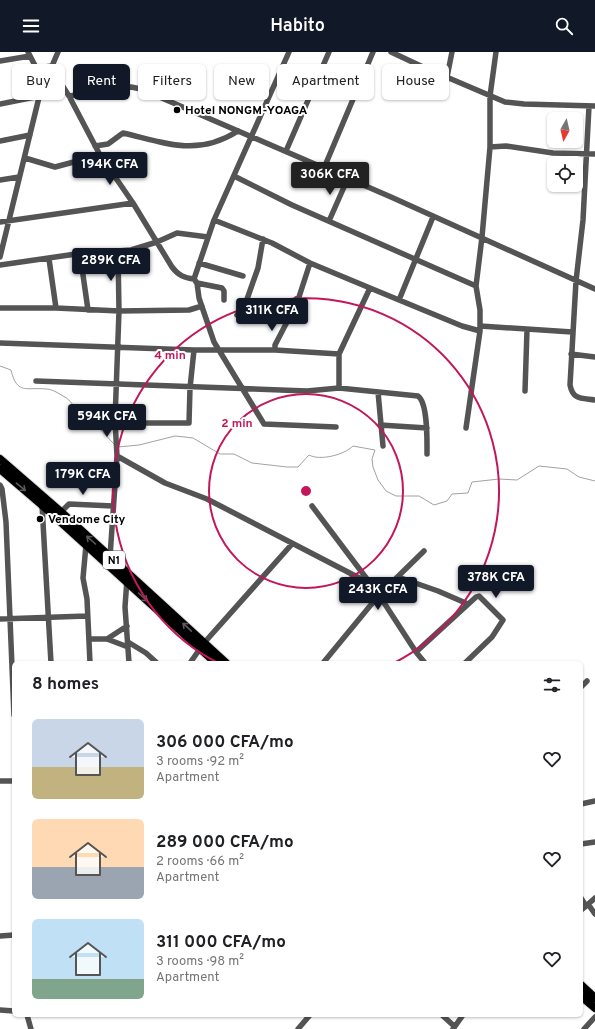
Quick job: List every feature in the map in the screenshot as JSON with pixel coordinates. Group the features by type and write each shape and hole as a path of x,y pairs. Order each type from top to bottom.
{"highway":[{"name":"N1","path":"0,459 110,557 127,578"},
{"name":"N1","path":"0,469 86,545 127,578 202,646 223,661"},
{"name":"N1","path":"202,646 214,661"},
{"path":"583,987 595,998"},
{"path":"583,998 595,1008"}],"street":[{"path":"53,64 58,52"},
{"path":"284,64 289,52"},
{"path":"324,64 329,52"},
{"path":"324,168 373,52"},
{"path":"391,52 418,64"},
{"path":"449,67 452,52"},
{"path":"466,428 480,328 480,310 476,286 490,148 490,96 496,52"},
{"path":"0,60 29,54 35,64"},
{"path":"449,78 490,96 513,104 592,106 587,153 583,220 576,281 570,385 572,394 579,398 595,400"},
{"path":"277,80 253,137 214,220 199,263 195,281 202,306 218,350 264,424 336,427"},
{"path":"69,96 138,88 348,178 595,289"},
{"path":"65,90 100,155 133,203 177,273 186,278 222,288 224,291 224,300"},
{"path":"0,104 20,100"},
{"path":"0,257 39,100"},
{"path":"286,151 308,100"},
{"path":"95,146 108,144 118,135 123,133 156,142 180,146 219,142 238,131"},
{"path":"0,141 30,135"},
{"path":"490,148 506,146 553,153 595,154"},
{"path":"25,158 54,167 100,155"},
{"path":"234,176 292,205 416,261 476,286"},
{"path":"0,180 19,177"},
{"path":"329,221 348,178"},
{"path":"0,222 133,203"},
{"path":"399,300 433,216"},
{"path":"214,220 263,239 310,263 462,326 572,332"},
{"path":"0,265 80,254 131,250 157,242 177,233 208,237"},
{"path":"237,316 246,302 258,268 263,239"},
{"path":"110,557 117,456 114,420 119,311 118,252"},
{"path":"80,254 88,310"},
{"path":"49,259 56,308"},
{"path":"199,263 242,276"},
{"path":"275,350 275,345 288,320 296,299 299,297 310,263"},
{"path":"339,388 339,354 370,288"},
{"path":"246,302 288,320"},
{"path":"0,308 56,308 119,311 189,310 202,306"},
{"path":"525,391 527,330"},
{"path":"0,343 194,350 275,350 339,354"},
{"path":"114,420 142,423 189,423 190,388 194,350"},
{"path":"571,354 595,357"},
{"path":"36,381 190,388 307,391 339,388 420,397 426,428 427,454"},
{"path":"378,392 383,446"},
{"path":"380,425 426,428"},
{"path":"117,456 165,483 207,499 369,583"},
{"path":"0,485 2,489 6,522 12,661"},
{"path":"61,512 69,504 114,506"},
{"path":"42,505 51,661"},
{"path":"312,506 379,595 423,661"},
{"path":"191,661 202,646 292,544"},
{"path":"86,545 83,573 87,599 90,661"},
{"path":"325,661 379,595 424,551"},
{"path":"398,576 442,592 468,604"},
{"path":"127,578 129,661"},
{"path":"416,652 476,597 483,598 503,620 492,637 466,661"},
{"path":"0,620 48,616 87,616"},
{"path":"107,639 127,626"},
{"path":"89,639 107,639 128,645 146,653 155,661"},
{"path":"583,685 587,681"},
{"path":"0,781 12,781"},
{"path":"583,804 595,801"},
{"path":"583,844 595,842"},
{"path":"595,898 585,907 595,914"},
{"path":"0,936 12,935"},
{"path":"0,1010 12,1011"},
{"path":"27,1017 30,1029"},
{"path":"298,1029 308,1017"},
{"path":"444,1017 453,1028 461,1017"},
{"path":"584,1029 595,1017"}],"waterway":[{"path":"0,366 11,370 16,383 23,388 48,389 55,391 69,400 82,416 94,411 97,413 98,427 114,444"},
{"path":"118,447 139,445 175,436 185,437 193,438 220,454 234,454 252,463 287,467 298,467 309,455 314,457 332,456 344,452 353,446 375,450 372,459 373,467 378,480 386,491 396,496 419,496 434,505 447,501 452,494 468,493 472,482 499,479 517,480 539,466 567,469 579,477 595,481"}],"place":[{"name":"Hotel NONGM-YOAGA","path":"177,110"},
{"name":"Vendome City","path":"40,519"}]}
